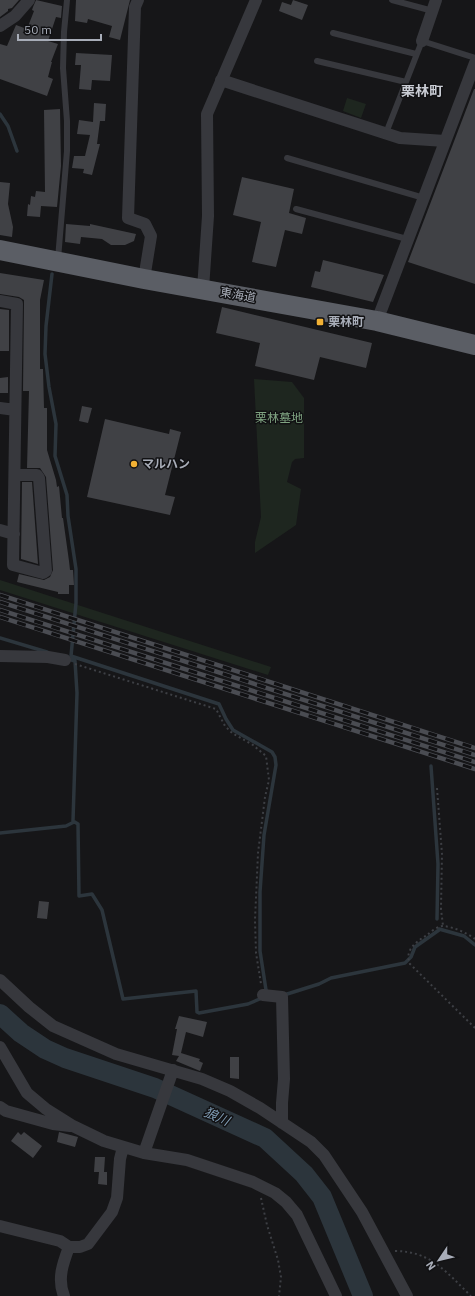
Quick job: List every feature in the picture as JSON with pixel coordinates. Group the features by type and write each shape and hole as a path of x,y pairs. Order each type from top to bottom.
{"highway":[{"name":"東海道","path":"0,250 144,279 377,321 475,345"}],"street":[{"path":"0,26 15,16 29,0"},
{"path":"138,0 135,7 128,218 145,224 151,236 144,279"},
{"path":"203,289 208,216 207,114 256,0"},
{"path":"422,41 435,5"},
{"path":"377,321 475,63"},
{"path":"221,80 400,138 446,141"},
{"path":"0,301 17,304 13,565 43,573 46,571 39,478 37,475 15,475"},
{"path":"0,408 15,410"},
{"path":"0,530 14,534"},
{"path":"0,656 48,657 65,660"},
{"path":"0,980 29,1007 53,1026 116,1054 202,1079 230,1091 311,1142 324,1155 362,1212 407,1296"},
{"path":"263,995 282,997 284,1080 282,1123"},
{"path":"0,1047 27,1093 46,1110 73,1126 104,1141 144,1153 187,1160 260,1185 275,1193 286,1202 297,1215 336,1296"},
{"path":"144,1153 173,1070"},
{"path":"2,1111 53,1124 73,1126"},
{"path":"0,1226 60,1241 69,1247 88,1244 112,1212 117,1198 120,1159 123,1146"},
{"path":"64,1296 61,1288 62,1268 69,1247"}],"lane":[{"path":"57,262 67,151 67,121 63,68 67,0"},
{"path":"392,0 435,5"},
{"path":"333,33 416,54"},
{"path":"386,133 422,41 475,58"},
{"path":"317,61 406,82"},
{"path":"287,158 424,198"},
{"path":"296,209 407,239"}],"path":[{"path":"65,660 216,709 225,726 232,733 253,745 266,756 269,780 265,798 258,853 255,920 256,953 263,995"},
{"path":"437,788 442,854 441,909 443,926"},
{"path":"475,939 464,932 443,926 412,945 408,953 410,964 475,1028"},
{"path":"260,1185 263,1208 278,1260 281,1277 279,1296"},
{"path":"384,1251 400,1251 419,1254 435,1262 471,1296"}],"green space":[{"path":"347,98 366,104 361,118 343,111"},
{"name":"栗林墓地","path":"254,379 292,382 304,398 304,458 295,459 292,462 287,482 301,489 296,525 255,553 255,542 261,517"},
{"path":"0,580 271,667 268,675 0,590"}],"building":[{"path":"0,0 19,0 12,8 8,9 8,11 0,17"},
{"path":"36,0 62,6 61,18 56,17 48,41 58,44 51,62 48,77 53,79 47,96 0,79 0,44 7,46 16,25 27,29 34,11 32,10"},
{"path":"76,0 130,0 120,40 109,37 112,26 88,19 87,23 75,21"},
{"path":"293,0 308,5 302,20 279,11 282,2 291,5"},
{"path":"76,53 112,55 110,81 92,80 91,90 79,89 81,65 75,65"},
{"path":"475,89 475,284 408,262"},
{"path":"94,103 106,104 105,121 100,121 97,144 100,144 92,175 83,173 84,169 72,168 74,156 85,156 90,135 77,134 79,120 93,122"},
{"path":"60,109 61,166 57,207 41,206 40,217 27,216 28,204 30,205 31,196 35,197 36,191 45,192 44,110"},
{"path":"242,177 294,189 289,213 306,218 302,234 285,230 276,267 252,262 261,222 233,215"},
{"path":"0,182 10,183 8,204 13,227 12,237 0,235"},
{"path":"66,224 90,226 90,224 136,234 134,241 125,245 111,245 102,239 81,237 80,244 65,242"},
{"path":"323,260 384,275 373,302 311,287 315,271 320,272"},
{"path":"0,273 44,280 40,300 40,369 43,369 44,408 47,408 47,450 57,487 59,486 70,570 73,570 74,585 69,585 69,594 58,594 58,592 17,582 19,574 44,580 50,577 53,570 46,477 40,468 27,468 29,391 23,391 24,300 19,297 0,294"},
{"path":"222,307 372,343 366,368 320,357 314,380 255,366 260,343 216,333"},
{"path":"0,309 9,310 9,351 0,351"},
{"path":"8,377 8,393 0,393 0,378"},
{"path":"82,406 92,408 88,423 79,421"},
{"name":"マルハン","path":"105,419 169,434 170,429 181,432 165,495 175,497 170,515 87,497"},
{"path":"22,482 32,482 38,564 21,559"},
{"path":"39,901 49,902 47,919 37,918"},
{"path":"179,1016 207,1022 203,1037 186,1032 181,1053 200,1059 199,1061 203,1063 200,1071 176,1061 179,1056 172,1055 177,1029 175,1029"},
{"path":"230,1057 239,1057 239,1079 230,1078"},
{"path":"18,1132 21,1135 24,1132 42,1146 33,1158 11,1141"},
{"path":"59,1132 78,1137 75,1147 57,1142"},
{"path":"95,1157 105,1157 104,1172 107,1172 107,1185 98,1184 99,1172 94,1172"}],"waterway":[{"path":"0,114 8,126 17,151"},
{"path":"52,274 46,326 45,354 56,424 55,456 67,495 68,516 76,569 76,603 71,656 219,704 233,730 272,752 275,757 276,765 264,835 260,892 260,951 266,990 268,993"},
{"path":"0,638 47,652"},
{"path":"68,659 75,661 77,693 73,821 78,824 79,896 92,894 102,910 123,999 196,991 197,1012 199,1013 248,1004 262,998"},
{"path":"431,766 438,864 437,919"},
{"path":"0,833 66,826 74,822"},
{"path":"439,929 464,936 475,945"},
{"path":"284,995 319,984 331,978 405,963 411,957 415,947 439,930"},
{"name":"狼川","path":"0,1014 21,1033 45,1049 65,1058 155,1088 265,1138 304,1174 322,1197 363,1296"}],"railway":[{"path":"0,595 475,748"},
{"path":"0,602 475,755"},
{"path":"0,610 475,762"},
{"path":"0,617 475,769"}],"place":[{"name":"栗林町","path":"320,322"},
{"name":"マルハン","path":"134,464"}],"district":[{"name":"栗林町","path":"422,91"}]}
